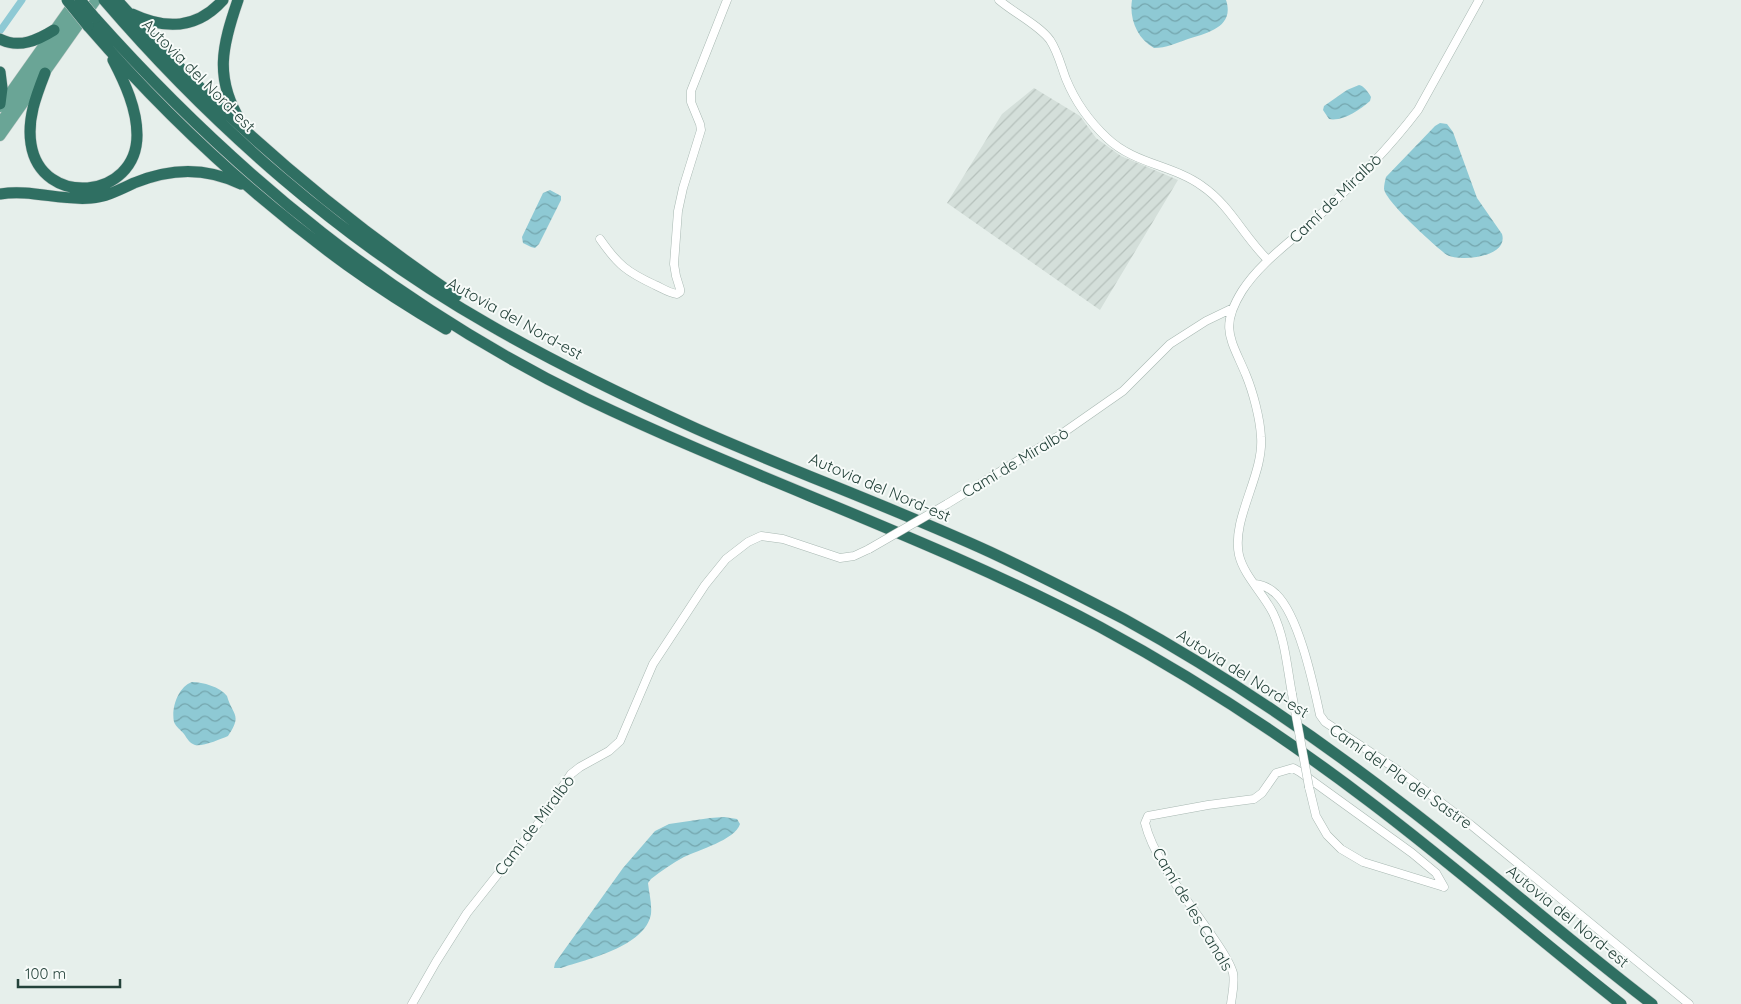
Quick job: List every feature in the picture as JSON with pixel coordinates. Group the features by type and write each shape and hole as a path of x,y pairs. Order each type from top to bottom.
{"highway":[{"path":"45,74 35,99 30,127 32,146 39,164 54,180 70,187 86,189 107,184 118,176 130,163 136,148 135,116 122,78 92,22 67,0"},
{"name":"Autovia del Nord-est","path":"80,0 92,22 246,171 331,241 407,295 465,332 549,379 641,424 993,574 1090,622 1196,683 1281,738 1371,803 1621,1004"},
{"path":"118,0 190,78 249,134 320,195 428,276 522,339 529,346"},
{"path":"128,12 154,23 178,24 191,22 204,16 223,0"},
{"path":"238,0 226,39 223,68 230,100 249,134"},
{"name":"Autovia del Nord-est","path":"102,1 218,121 271,168 320,209 420,281 488,324 588,377 699,430 990,552 1052,582 1174,648 1265,704 1376,783 1652,1004"},
{"path":"3,41 20,44 32,41 54,30"},
{"path":"106,47 169,113 251,189 311,238 394,297 479,348 566,394 721,464 746,469"},
{"path":"0,72 2,88 0,105"},
{"path":"0,194 27,192 77,198 96,197 152,176 186,171 205,172 222,176 251,189"}],"main road":[{"path":"0,105 76,0"},
{"path":"0,124 86,0"},
{"path":"0,136 102,1"}],"street":[{"path":"600,239 614,258 628,272 674,293 680,292 674,264 678,211 682,188 701,132 700,124 691,102 691,91 727,0"},
{"path":"1000,0 1047,36 1056,51 1075,97 1095,125 1109,140 1130,155 1177,172 1202,186 1225,206 1268,260"},
{"name":"Camí de Miralbò","path":"412,1004 467,913 540,821 571,774 609,751 620,741 653,664 701,590 726,559 748,542 761,536 783,539 840,558 854,556 870,550 1073,427 1124,391 1170,344 1206,321 1233,308 1244,288 1268,260 1358,179 1404,129 1418,110 1479,0"},
{"path":"1233,308 1229,322 1229,338 1250,385 1262,438 1259,462 1243,517 1238,544 1242,562 1255,584"},
{"name":"Camí de les Canals","path":"1231,1004 1234,982 1232,969 1156,850 1145,823 1148,816 1254,798 1262,793 1276,773 1292,768 1307,777 1412,853 1436,874 1444,888 1363,862 1341,849 1327,835 1316,816 1309,787 1292,694 1285,650 1278,623 1255,584"},
{"name":"Camí del Pla del Sastre","path":"1255,584 1275,592 1289,612 1305,654 1320,715 1325,722 1399,771 1471,825 1689,1004"}],"shaded area":[{"path":"1034,88 1080,116 1096,138 1121,156 1178,180 1100,310 947,203 1002,114"}],"water":[{"path":"1132,0 1226,0 1227,17 1223,23 1211,31 1171,45 1154,48 1139,34 1133,21"},
{"path":"1359,85 1369,93 1370,101 1345,117 1329,119 1323,110 1324,106 1347,90"},
{"path":"1440,123 1447,124 1453,132 1477,198 1502,234 1502,242 1491,253 1462,258 1447,255 1422,234 1393,204 1384,189 1386,177"},
{"path":"550,190 561,196 561,200 539,244 535,248 531,247 523,243 522,237 543,193"},
{"path":"192,682 211,686 227,696 236,719 228,736 207,744 195,745 190,742 175,724 173,716 179,693"},
{"path":"724,817 737,819 740,824 737,830 724,840 684,857 651,879 648,883 651,914 646,925 638,935 614,950 599,956 561,968 554,968 555,963 623,868 655,831 669,824"}],"waterway":[{"path":"0,31 22,0"}]}
